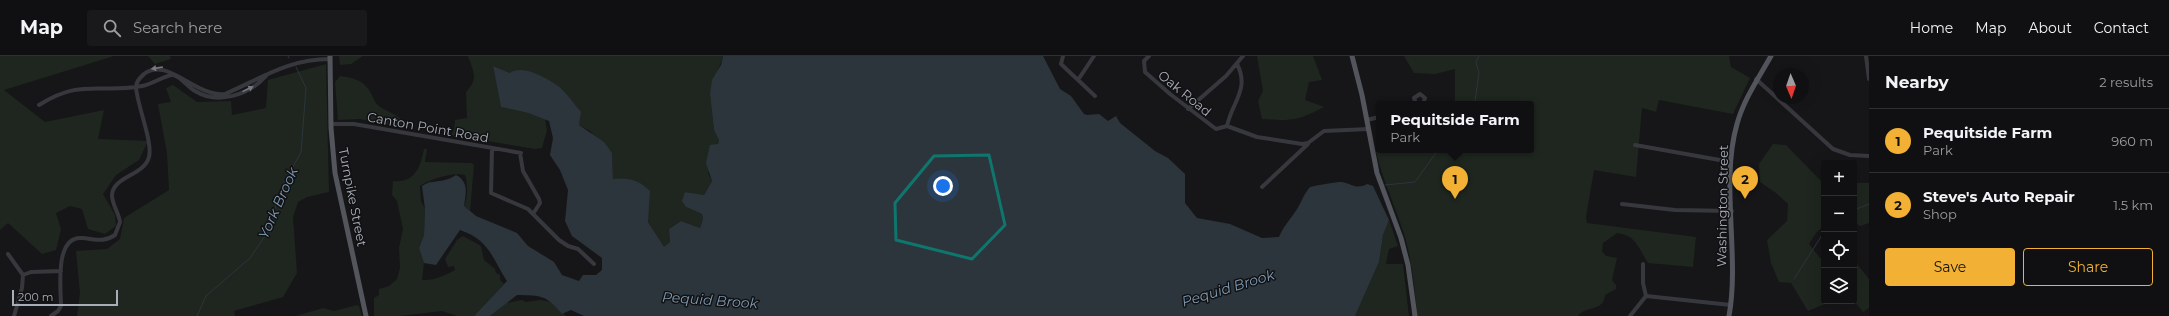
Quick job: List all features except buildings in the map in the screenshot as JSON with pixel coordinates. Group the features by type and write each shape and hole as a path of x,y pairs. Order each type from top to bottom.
{"main road":[{"path":"1352,56 1379,178 1401,238 1408,265 1415,316"},
{"name":"Washington Street","path":"1729,316 1731,305 1731,162 1736,125 1742,108 1756,79 1771,56"},
{"name":"Turnpike Street","path":"330,57 331,124 335,173 366,316"}],"street":[{"path":"1063,56 1061,64 1095,96"},
{"path":"1078,80 1094,56"},
{"name":"Oak Road","path":"1149,56 1144,61 1145,72 1211,128 1221,129 1226,126 1257,137 1308,143"},
{"path":"1188,109 1237,64 1243,56"},
{"path":"1866,56 1869,79"},
{"path":"51,316 58,311 61,306 61,271 63,251 71,241 82,238 98,241 107,240 115,235 120,226 120,217 113,200 115,186 139,171 146,164 149,157 149,145 136,87 136,83 145,73 157,67 169,69 202,90 218,95 225,94 293,64 330,57"},
{"path":"1226,126 1242,89 1242,76 1237,64"},
{"path":"39,105 63,92 75,89 136,87 173,75 203,95 218,98 244,91 260,82 268,74"},
{"path":"1756,79 1833,149 1850,155 1869,156"},
{"path":"1415,101 1414,98 1420,94 1425,98 1424,101"},
{"path":"1367,120 1376,118"},
{"name":"Canton Point Road","path":"331,124 354,124 521,153 523,171 540,203 533,214"},
{"path":"1262,187 1308,143 1324,131 1369,129"},
{"path":"1635,146 1731,162"},
{"path":"492,148 491,193 519,204 533,214 560,240 568,246 578,249 594,264"},
{"path":"1622,204 1675,210 1732,211"},
{"path":"8,254 23,275 22,288 14,316"},
{"path":"1643,264 1643,283 1646,296"},
{"path":"23,275 31,272 61,271"},
{"path":"1646,296 1731,305"},
{"path":"1630,316 1646,296"}],"highlighted area":[{"path":"989,155 1005,225 972,259 896,240 895,203 934,156"}],"shaded area":[{"path":"0,56 114,56 4,90 45,122 104,110 98,139 148,141 139,160 116,175 103,194 115,215 116,226 105,234 88,229 82,209 70,206 56,213 61,229 56,250 42,254 8,223 0,230"},
{"path":"148,56 170,56 171,59 155,64"},
{"path":"339,56 363,56 351,64 340,65"},
{"path":"468,56 723,56 710,94 714,130 719,140 708,173 712,181 704,195 685,192 686,207 702,214 703,219 700,228 681,221 669,229 670,242 664,248 648,222 648,211 613,179 612,153 590,131 579,125 510,73 493,66 501,107 528,113 545,119 547,130 542,148 535,149 451,135 454,129 455,120 467,118 466,92 474,79"},
{"path":"1257,56 1313,56 1322,80 1309,82 1305,100 1324,107 1294,119 1262,119 1258,101 1263,91"},
{"path":"1404,56 1729,56 1731,67 1750,78 1733,114 1659,100 1656,112 1642,108 1636,177 1594,170 1586,217 1587,223 1696,237 1693,267 1648,263 1633,240 1623,234 1617,233 1603,243 1602,251 1606,256 1617,258 1612,280 1616,285 1616,289 1605,295 1601,304 1581,313 1578,316 1417,316 1413,276 1405,237 1376,153 1534,153 1534,101 1455,101 1455,69 1435,74 1414,73"},
{"path":"326,64 329,192 307,197 298,202 293,217 297,273 283,297 234,311 235,316 77,316 80,293 76,251 107,249 120,239 124,218 169,190 167,153 158,104 171,102 166,88 173,85 197,102 231,101 232,115 266,108 268,80"},
{"path":"340,76 355,79 363,83 378,105 403,121 406,125 404,128 360,119 338,120 335,82"},
{"path":"1773,144 1786,145 1821,181 1821,229 1816,233 1809,244 1821,259 1821,304 1825,304 1808,311 1791,283 1779,282 1771,263 1767,240 1787,221 1788,204 1776,193 1760,182 1759,164"},
{"path":"424,149 427,149 425,162 471,163 474,165 470,211 464,206 467,191 465,175 454,174 430,181 420,186 421,201 425,209 424,235 419,248 424,263 422,280 430,280 455,270 454,266 448,267 445,259 457,240 463,236 481,246 484,260 495,269 496,273 500,275 500,280 504,284 474,316 457,316 442,311 400,316 374,316 374,298 379,295 379,289 389,286 397,279 400,268 399,248 403,229 397,201 392,195 393,181 407,180 415,173 421,162"},
{"path":"1857,183 1869,183 1869,223 1860,226 1857,224"},
{"path":"1389,220 1398,246 1389,249 1386,264 1403,264 1409,316 1355,316 1379,262 1383,235"},
{"path":"1857,264 1869,279 1869,308 1863,312 1856,304"},
{"path":"522,300 526,302 540,300 551,302 566,316 490,316 506,303"},
{"path":"357,305 359,306 362,316 296,316 323,308 334,311"}],"water":[{"path":"723,56 1043,56 1060,89 1071,96 1084,114 1099,114 1108,121 1116,116 1120,123 1155,151 1168,158 1185,174 1185,203 1197,218 1230,224 1262,238 1279,237 1310,187 1339,182 1356,186 1363,186 1367,184 1373,186 1389,220 1383,235 1379,262 1355,316 584,316 571,310 562,314 547,299 542,297 517,295 490,316 474,316 507,281 493,257 483,244 470,234 460,230 436,265 424,263 419,248 424,235 425,209 422,186 430,182 446,180 456,175 465,184 466,192 464,206 476,216 517,233 528,246 554,262 562,275 579,281 583,275 596,275 602,270 602,258 572,236 565,221 568,190 560,170 550,155 553,138 549,121 528,113 501,107 493,66 510,73 521,70 534,73 558,86 564,91 581,112 579,125 604,142 612,153 613,179 633,180 650,191 648,222 664,247 670,242 669,229 681,221 700,228 703,219 702,214 686,207 682,201 685,192 704,195 712,181 706,163 710,145 718,144 719,140 714,130 710,94 712,80 721,65"}],"waterway":[{"name":"Pequid Brook","path":"1475,101 1479,73 1476,62 1479,56"},
{"name":"York Brook","path":"197,316 206,296 250,258 267,233 282,187 301,152 306,88 296,67"},
{"name":"Pequid Brook","path":"1385,185 1415,182 1436,153"},
{"path":"1857,209 1869,204"},
{"path":"1794,279 1821,237"}],"place":[{"name":"Pequitside Farm","path":"1455,199"},
{"name":"Steve's Auto Repair","path":"1745,199"}]}
